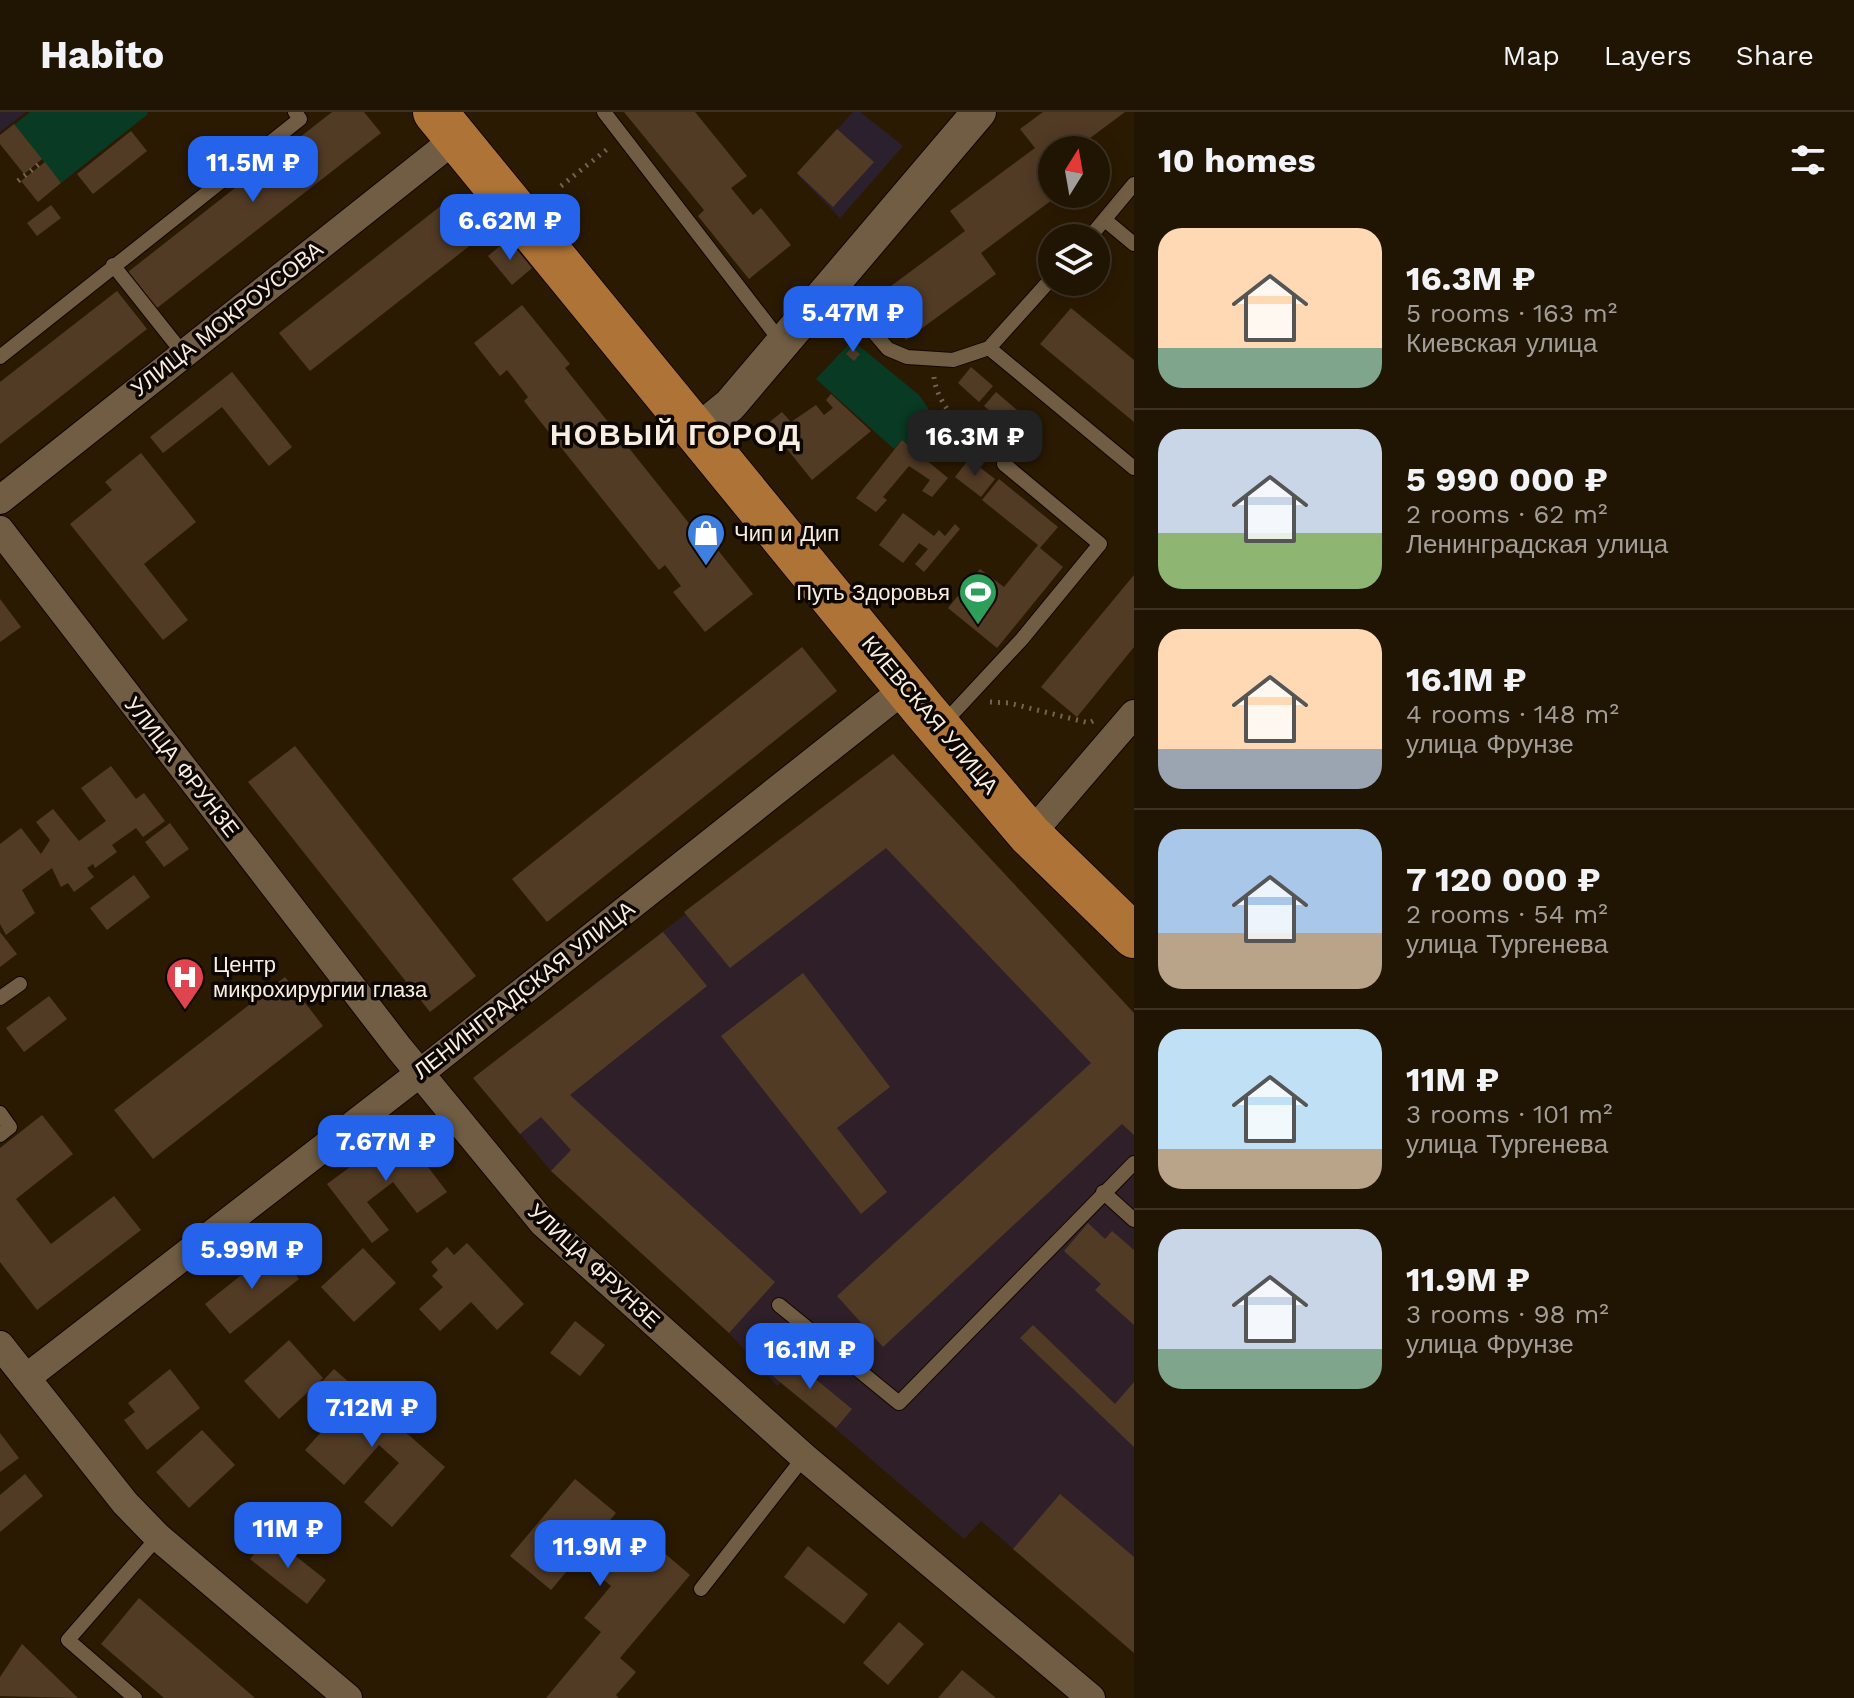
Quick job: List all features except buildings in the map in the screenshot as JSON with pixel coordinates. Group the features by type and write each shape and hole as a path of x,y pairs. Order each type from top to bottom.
{"main road":[{"name":"КИЕВСКАЯ УЛИЦА","path":"445,125 907,687 952,714 1030,835 1134,936"}],"street":[{"path":"697,432 730,405 979,112"},
{"name":"УЛИЦА МОКРОУСОВА","path":"0,500 182,352 445,125"},
{"name":"УЛИЦА ФРУНЗЕ","path":"0,530 420,1073 543,1223 804,1457 1091,1698"},
{"name":"ЛЕНИНГРАДСКАЯ УЛИЦА","path":"26,1378 420,1073 907,687"},
{"path":"1030,835 1134,714"},
{"path":"0,1345 125,1503 158,1537 348,1698"}],"lane":[{"path":"2,353 300,119 295,112"},
{"path":"604,112 783,344"},
{"path":"1101,224 1134,184"},
{"path":"1105,220 1134,244"},
{"path":"113,265 182,352"},
{"path":"833,285 888,349 932,360 953,360 989,348 1038,294"},
{"path":"989,348 1134,468"},
{"path":"952,714 1022,639 1100,544 1004,464"},
{"path":"0,998 20,984"},
{"path":"0,1113 10,1127 0,1135"},
{"path":"779,1305 899,1403 1134,1163"},
{"path":"1103,1192 1134,1220"},
{"path":"701,1589 804,1457"},
{"path":"135,1698 68,1640 158,1537"}],"path":[{"path":"18,181 43,161"},
{"path":"561,186 588,164"},
{"path":"932,360 936,393 982,446"},
{"path":"952,714 1009,703 1089,723 1100,716"}],"shaded area":[{"path":"0,112 26,112 0,132"},
{"path":"853,112 860,112 903,146 840,218 797,174"},
{"path":"893,754 1134,1013 1134,1653 981,1521 964,1539 781,1382 777,1386 729,1333 551,1171 473,1078"}],"green space":[{"path":"30,112 148,114 61,183 14,125"},
{"path":"850,343 858,345 919,395 940,426 919,453 902,440 894,449 816,379"}],"place":[{"name":"Чип и Дип","path":"706,567"},
{"name":"Путь Здоровья","path":"978,626"},
{"name":"Центр микрохирургии глаза","path":"185,1011"}],"district":[{"name":"НОВЫЙ ГОРОД","path":"676,434"}]}
